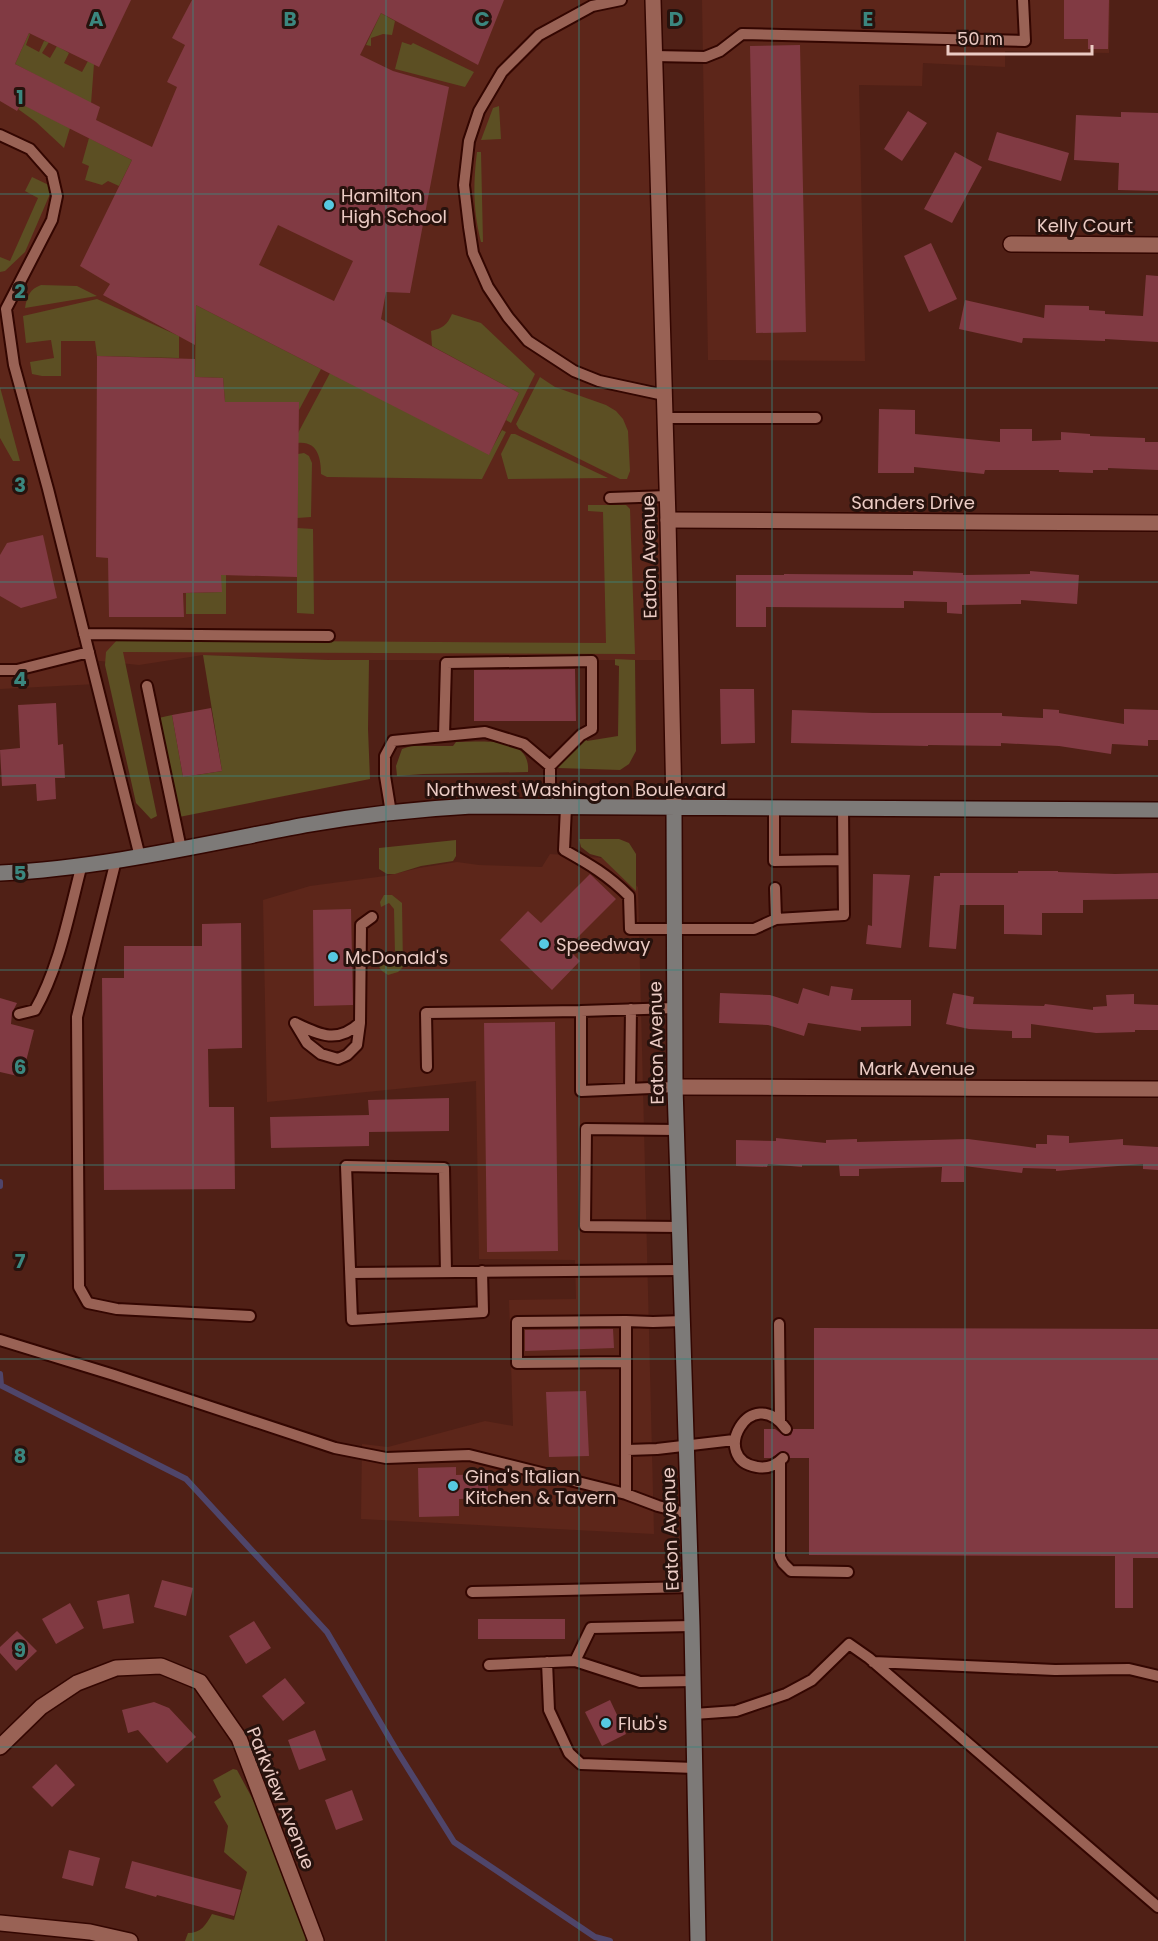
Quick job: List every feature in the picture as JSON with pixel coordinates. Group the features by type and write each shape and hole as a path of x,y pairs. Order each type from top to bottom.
{"main road":[{"name":"Northwest Washington Boulevard","path":"0,873 25,872 140,857 308,825 423,808 472,806 1158,810"},
{"name":"Eaton Avenue","path":"674,807 675,1087 691,1587 698,1941"}],"street":[{"name":"Eaton Avenue","path":"652,0 669,520 674,807"},
{"name":"Kelly Court","path":"1011,244 1158,245"},
{"name":"Sanders Drive","path":"669,520 1158,523"},
{"name":"Mark Avenue","path":"675,1087 1158,1089"},
{"name":"Parkview Avenue","path":"0,1747 41,1707 77,1683 116,1668 161,1666 200,1682 239,1738 316,1941"},
{"path":"0,1923 90,1932 130,1941"}],"lane":[{"path":"621,0 592,6 539,35 502,72 479,111 469,141 464,185 466,206 472,253 489,287 508,317 528,341 574,371 599,381 664,395"},
{"path":"654,56 705,57 720,51 742,34 1025,41 1023,0"},
{"path":"0,135 30,149 52,174 57,196 52,220 3,308 14,365 48,489 140,857"},
{"path":"664,418 816,418"},
{"path":"610,498 668,496"},
{"path":"84,634 329,636"},
{"path":"0,670 17,670 88,652"},
{"path":"446,736 446,663 592,661 592,729 581,735 550,766 550,807"},
{"path":"147,686 181,849"},
{"path":"391,813 385,776 385,756 393,741 485,732 524,744 550,766"},
{"path":"566,807 564,850 612,879 629,896 630,929 674,927 753,929 776,919 844,915 843,808"},
{"path":"774,807 774,866 842,860"},
{"path":"116,860 77,1017 79,1287 88,1303 117,1309 250,1316"},
{"path":"19,1014 35,1010 47,989 82,864"},
{"path":"775,888 776,919"},
{"path":"360,1023 349,1033 331,1036 295,1023 307,1043 321,1054 338,1059 347,1055 357,1045 360,1023 361,926 372,917"},
{"path":"427,1067 426,1013 675,1008"},
{"path":"630,1089 631,1009"},
{"path":"581,1011 581,1091 675,1087"},
{"path":"677,1130 586,1129 585,1226 680,1227"},
{"path":"446,1272 444,1168 346,1166 352,1320 483,1312 482,1271"},
{"path":"351,1273 681,1270"},
{"path":"626,1321 627,1494"},
{"path":"626,1362 517,1363 517,1322 568,1325 626,1321 653,1323 683,1321"},
{"path":"779,1324 783,1425 773,1416 756,1414 741,1424 734,1440 736,1449 746,1464 755,1467 773,1466 782,1459 780,1557 783,1563 791,1570 848,1572"},
{"path":"0,1340 335,1448 386,1458 469,1455 627,1494 658,1506 689,1514"},
{"path":"595,1349 596,1362"},
{"path":"567,1350 568,1362"},
{"path":"546,1351 547,1362"},
{"path":"627,1450 734,1440"},
{"path":"472,1592 691,1587"},
{"path":"575,1661 591,1628 692,1626"},
{"path":"694,1714 736,1711 786,1694 812,1680 849,1644 873,1662 1158,1907"},
{"path":"489,1665 575,1661 640,1682 693,1681"},
{"path":"547,1662 549,1710 569,1753 581,1764 695,1768"},
{"path":"873,1662 1055,1670 1129,1669 1158,1676"}],"shaded area":[{"name":"Hamilton High School","path":"0,0 653,0 672,660 329,660 203,655 139,665 91,660 97,684 0,689"},
{"path":"702,0 1110,0 1109,53 1005,51 1005,67 923,63 922,86 859,85 865,361 708,360"},
{"path":"381,13 395,21 392,35 383,34 371,38 371,46 366,45"},
{"path":"29,33 26,45 39,52 44,41 49,42 42,53 50,58 57,46 69,53 64,63 82,72 88,61 94,64 91,104 15,64"},
{"path":"402,42 411,45 413,43 474,72 465,87 395,69"},
{"path":"22,104 70,128 64,148 18,109"},
{"path":"499,106 501,139 481,140 493,108"},
{"path":"89,138 132,160 119,186 108,181 102,185 85,180 89,166 82,163"},
{"path":"477,152 481,152 483,242 481,242 478,231 475,208"},
{"path":"32,177 53,187 25,252 5,271 0,272 0,257 10,261 38,198 25,191"},
{"path":"41,285 77,286 97,296 25,308 30,294"},
{"path":"97,299 179,336 179,358 97,356 95,341 61,341 61,376 32,374 30,362 54,358 51,340 26,343 23,316"},
{"path":"196,305 321,369 299,410 298,402 225,402 223,378 195,377"},
{"path":"452,314 481,323 535,374 511,423 506,420 519,393 432,346 431,331 444,325"},
{"path":"330,373 489,454 502,430 506,432 482,479 327,477 321,474 319,457 314,448 305,443 298,443 298,433"},
{"path":"540,377 555,387 606,405 623,419 628,431 630,471 627,479 620,479 519,429 516,424"},
{"path":"0,387 20,461 13,461 0,438"},
{"path":"511,434 608,478 508,479 501,454"},
{"path":"304,453 309,456 312,463 311,517 297,518 298,454"},
{"path":"588,505 626,505 630,509 635,654 123,652 157,816 151,819 136,803 105,665 106,652 117,640 606,643 603,512 588,511"},
{"path":"297,528 313,529 314,614 297,613"},
{"path":"221,575 226,575 226,614 186,614 186,593 221,592"},
{"path":"203,655 369,660 370,779 174,818 154,719 172,715 183,777 222,771"},
{"path":"615,659 635,660 636,751 629,764 620,770 558,768 559,761 585,737 587,741 618,736 619,666 615,665"},
{"path":"456,742 491,742 513,746 522,752 527,760 528,772 397,776 396,766 402,749 411,746 453,746"},
{"path":"579,839 619,839 629,843 636,854 636,891 601,857 590,854 581,847"},
{"path":"456,840 456,856 453,861 421,866 395,874 387,874 379,869 379,848"},
{"path":"550,854 602,858 638,887 654,1534 361,1519 362,1444 388,1447 485,1421 513,1426 509,1300 576,1299 575,1260 479,1259 476,1081 267,1102 263,900 310,886 385,876 457,862 542,867"},
{"path":"384,895 392,895 402,903 403,967 398,972 388,975 379,967 395,955 394,909 389,903 381,907 380,902"},
{"path":"233,1769 237,1770 258,1809 286,1872 307,1936 305,1941 185,1941 188,1933 203,1928 212,1914 234,1920 247,1872 224,1852 228,1826 214,1802 221,1797 213,1780"}],"building":[{"name":"Hamilton High School","path":"0,0 131,0 99,67 29,33 15,64 100,107 96,120 152,147 177,87 167,82 185,45 172,38 192,0 504,0 478,65 381,13 360,55 393,71 449,87 410,293 386,292 381,319 519,393 489,455 196,305 195,345 103,295 110,284 80,266 132,160 21,104 17,111 0,101","holes":["278,225 353,261 334,301 259,265"]},
{"path":"1064,0 1109,0 1108,49 1088,49 1088,39 1064,39"},
{"path":"800,45 806,332 756,333 750,46"},
{"path":"908,111 927,123 902,161 884,149"},
{"path":"1121,112 1158,113 1158,191 1118,190 1119,163 1074,160 1076,115 1121,117"},
{"path":"997,132 1069,153 1061,181 988,160"},
{"path":"955,152 982,167 952,223 924,209"},
{"path":"931,243 957,299 929,312 904,256"},
{"path":"1146,275 1158,276 1158,342 1023,338 1022,343 959,329 965,300 1044,318 1045,305 1089,306 1089,310 1105,311 1105,314 1143,316"},
{"path":"97,356 195,359 195,377 223,378 225,402 299,402 297,577 221,575 222,592 183,593 184,617 109,617 108,558 96,557"},
{"path":"879,409 915,410 915,434 1000,442 1000,429 1032,429 1032,441 1061,440 1061,432 1090,434 1090,436 1145,438 1145,442 1158,442 1158,470 1108,468 1108,470 1093,470 1093,473 1059,472 1059,470 985,470 984,474 914,467 914,473 878,473"},
{"path":"43,535 57,598 21,608 0,596 0,555 7,543"},
{"path":"913,571 963,573 963,575 1030,574 1030,571 1079,575 1077,604 1021,600 1021,604 962,605 962,614 947,613 947,602 904,601 904,608 766,607 766,627 736,627 736,575 913,575"},
{"path":"575,669 576,721 474,721 474,670"},
{"path":"720,689 754,689 755,743 721,744"},
{"path":"56,703 58,745 63,744 65,778 55,778 56,799 37,801 36,784 2,786 0,750 20,748 18,705"},
{"path":"211,708 222,771 183,777 172,715"},
{"path":"1043,709 1059,710 1059,713 1124,724 1124,709 1158,710 1158,740 1148,740 1148,746 1112,744 1111,754 1059,746 1001,743 1001,746 928,746 791,743 792,710 873,713 1002,713 1002,716 1043,718"},
{"path":"1018,871 1158,873 1158,899 1083,900 1083,913 1042,913 1042,935 1004,934 1004,905 960,905 956,949 929,947 934,876 940,876 940,873 1018,873"},
{"path":"590,874 616,899 567,948 580,961 552,990 500,940 528,911 541,923"},
{"path":"873,874 910,875 901,948 866,944 868,925 872,926"},
{"name":"McDonald's","path":"351,909 353,1005 314,1006 313,910"},
{"path":"241,923 242,1048 208,1049 209,1107 234,1107 235,1189 104,1190 102,978 124,978 124,946 202,946 202,924"},
{"path":"831,986 853,989 851,1000 911,1000 911,1026 861,1027 861,1031 808,1023 804,1036 768,1025 719,1023 720,993 770,995 798,1004 803,988 829,996"},
{"path":"953,993 974,997 973,1004 1044,1006 1045,1004 1093,1010 1093,1007 1107,1006 1106,995 1134,994 1134,1004 1158,1005 1158,1030 1096,1033 1031,1024 1031,1038 1012,1038 1012,1031 969,1029 946,1024"},
{"path":"0,998 17,1003 12,1013 11,1024 34,1030 22,1077 0,1072"},
{"path":"555,1022 558,1251 487,1252 484,1023"},
{"path":"449,1098 449,1131 369,1132 369,1146 271,1148 270,1117 369,1115 368,1100"},
{"path":"1047,1135 1069,1136 1069,1143 1123,1139 1123,1145 1158,1147 1158,1170 1143,1169 1143,1164 1056,1171 1056,1169 1023,1168 1022,1173 964,1166 964,1182 941,1182 942,1167 859,1169 859,1176 840,1176 839,1165 736,1166 736,1140 776,1141 776,1138 826,1143 826,1140 857,1139 857,1142 968,1139 1036,1148 1036,1144 1047,1144"},
{"path":"814,1328 1158,1329 1158,1558 1133,1558 1133,1608 1115,1608 1115,1556 809,1555 809,1458 790,1458 788,1453 782,1451 771,1458 764,1458 764,1429 775,1429 785,1436 791,1435 793,1429 814,1429"},
{"path":"613,1329 614,1348 525,1351 525,1330"},
{"path":"586,1391 589,1456 549,1457 546,1392"},
{"name":"Gina's Italian Kitchen & Tavern","path":"456,1467 456,1475 488,1474 488,1498 459,1499 459,1516 419,1517 418,1468"},
{"path":"162,1580 193,1588 186,1616 154,1607"},
{"path":"129,1594 134,1623 103,1629 97,1601"},
{"path":"70,1603 84,1628 56,1644 42,1619"},
{"path":"478,1619 565,1619 565,1639 478,1639"},
{"path":"254,1621 271,1648 246,1664 229,1636"},
{"path":"17,1631 37,1651 16,1671 0,1653 0,1647"},
{"path":"285,1678 305,1703 283,1721 262,1696"},
{"name":"Flub's","path":"610,1700 626,1734 602,1746 585,1712"},
{"path":"154,1702 169,1708 196,1737 167,1763 138,1730 128,1733 122,1710"},
{"path":"315,1730 326,1760 299,1770 288,1740"},
{"path":"56,1764 75,1785 52,1807 32,1787"},
{"path":"352,1790 363,1820 336,1830 325,1800"},
{"path":"69,1850 100,1858 93,1886 62,1878"},
{"path":"132,1861 241,1890 234,1916 125,1888"}],"waterway":[{"path":"0,1374 1,1385"},
{"path":"0,1385 186,1479 327,1632 454,1842 595,1937 610,1941"}],"place":[{"name":"Hamilton High School","path":"329,205"},
{"name":"Speedway","path":"544,944"},
{"name":"McDonald's","path":"333,957"},
{"name":"Gina's Italian Kitchen & Tavern","path":"453,1486"},
{"name":"Flub's","path":"606,1723"}]}
